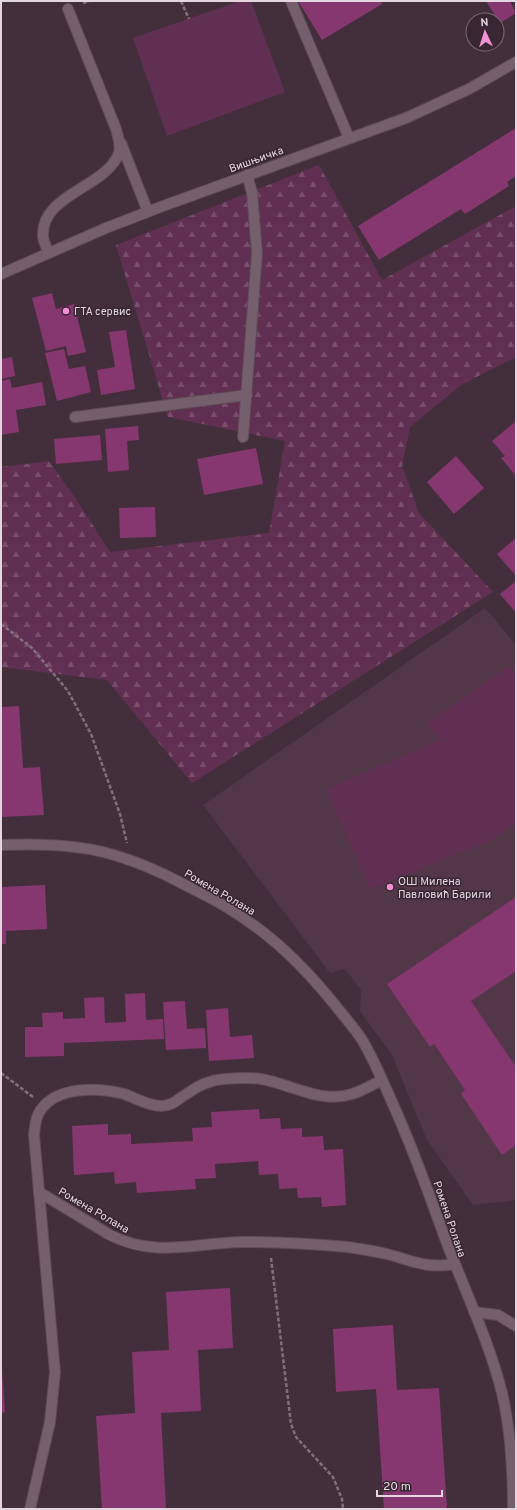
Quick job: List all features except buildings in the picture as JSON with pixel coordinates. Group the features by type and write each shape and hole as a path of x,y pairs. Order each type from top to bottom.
{"street":[{"path":"291,1 348,138"},
{"path":"68,9 148,212"},
{"name":"Вишњичка","path":"1,274 106,228 426,110 469,89 516,62"},
{"path":"50,253 43,237 44,223 49,213 65,199 99,177 113,163 119,152 119,140"},
{"path":"243,437 257,253 252,192 247,175"},
{"path":"75,417 247,395"},
{"name":"Ромена Ролана","path":"1,845 60,846 102,852 131,860 167,875 245,919 266,935 294,960 327,995 364,1043 403,1127 455,1264 435,1267 375,1251 354,1248 269,1242 227,1243 179,1247 143,1247 122,1241 110,1235 39,1192"},
{"path":"30,1509 50,1422 55,1372 34,1135 36,1119 39,1112 44,1106 62,1094 86,1090 109,1091 125,1094 144,1102 159,1106 166,1106 172,1104 207,1082 223,1079 261,1079 312,1095 333,1097 352,1094 382,1080"},
{"path":"455,1264 492,1361 502,1393 512,1466 514,1509"},
{"path":"474,1312 498,1315 516,1326"}],"path":[{"path":"181,1 189,19"},
{"path":"1,624 32,648 68,691 91,734 120,814 131,860"},
{"path":"1,1073 44,1106"},
{"path":"269,1242 291,1424 296,1437 333,1478 342,1499 343,1509"}],"shaded area":[{"name":"ОШ Милена Павловић Барили","path":"485,608 516,645 516,1200 473,1205 427,1140 392,1055 360,1011 361,990 345,969 330,973 203,805"}],"green space":[{"path":"240,1 251,1 285,92 167,136 133,38"},
{"path":"319,165 382,280 516,206 516,357 461,385 410,427 402,466 419,513 493,592 192,783 107,680 1,667 1,467 49,461 80,505 110,552 269,533 285,441 168,417 116,245"},
{"path":"509,666 516,676 516,823 492,840 370,890 326,789 439,740 427,723"}],"place":[{"name":"ГТА сервис","path":"66,311"},
{"name":"ОШ Милена Павловић Барили","path":"390,887"}]}
